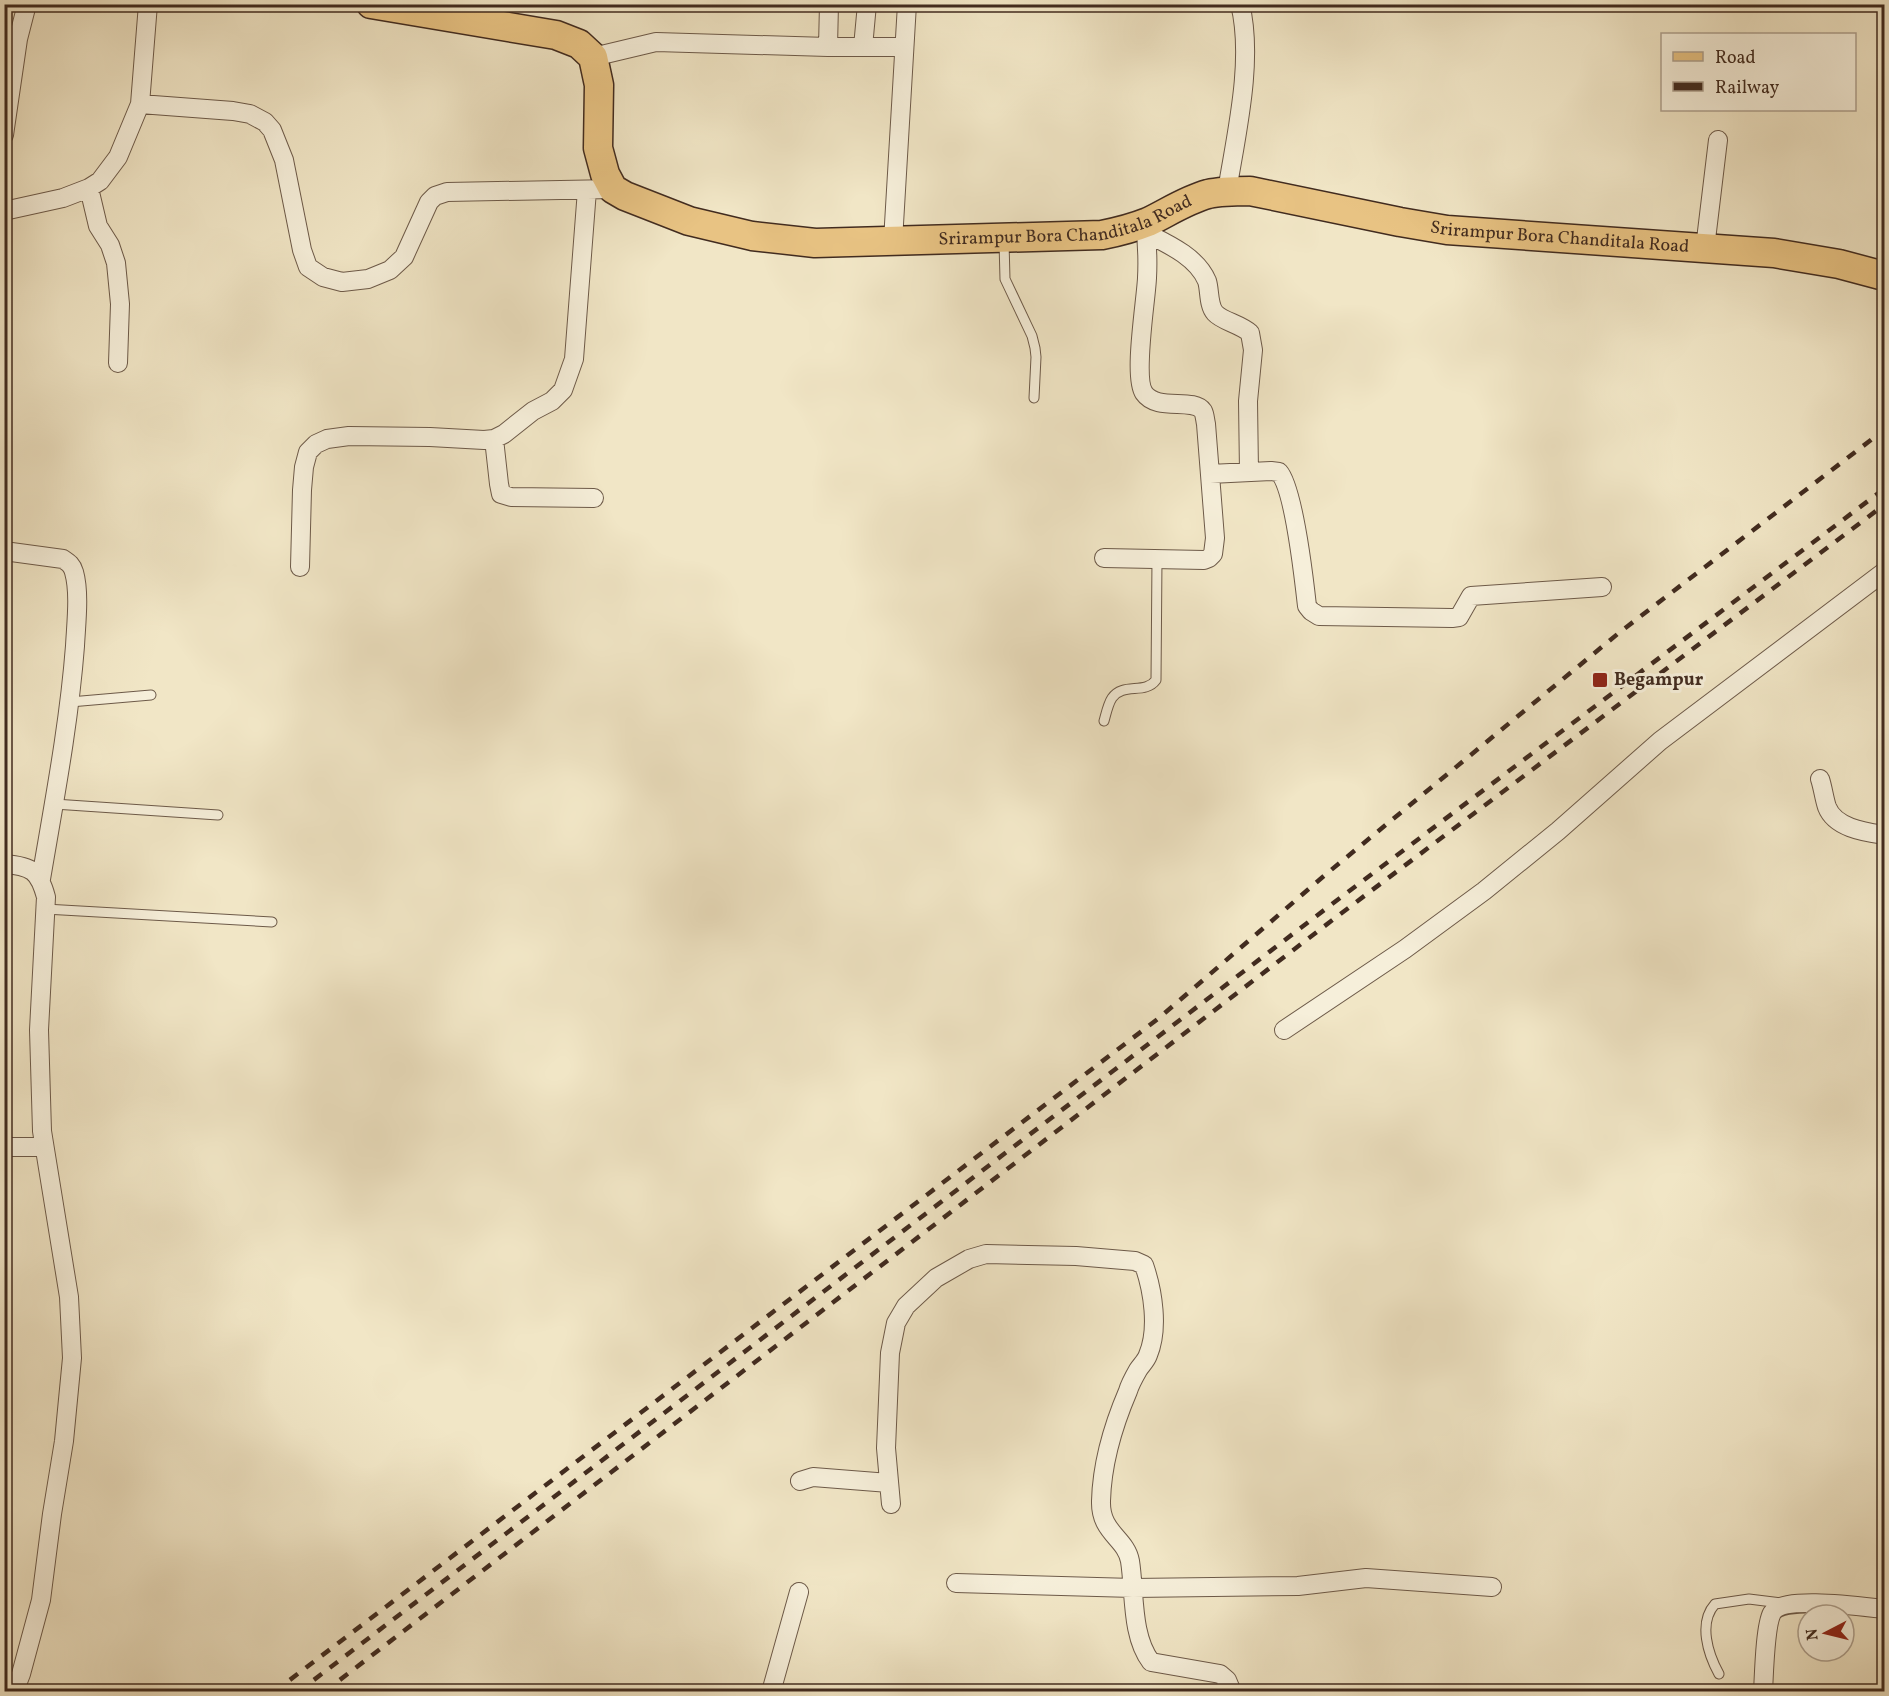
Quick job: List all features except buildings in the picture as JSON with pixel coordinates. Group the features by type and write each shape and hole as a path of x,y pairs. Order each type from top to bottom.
{"main road":[{"path":"371,4 556,35 579,44 592,57 599,85 598,148 605,174 600,189"},
{"name":"Srirampur Bora Chanditala Road","path":"600,189 625,196 689,221 752,236 814,243 1102,234 1146,228 1198,198 1227,191 1250,191 1447,230 1774,253 1839,264 1884,276"}],"street":[{"path":"4,135 18,39 27,4"},
{"path":"4,211 63,198 89,188 100,181 118,157 140,104 148,4"},
{"path":"828,47 829,4"},
{"path":"863,47 867,4"},
{"path":"893,241 907,4"},
{"path":"1227,191 1243,90 1243,16 1240,4"},
{"path":"592,57 656,42 904,47"},
{"path":"140,104 233,111 250,114 265,122 272,130 284,160 302,250 308,267 323,277 342,282 368,279 390,270 404,257 429,202 435,196 447,192 600,189 574,358 569,379 563,390 552,401 533,411 494,439 349,436 327,439 316,444 308,452 304,467 300,567"},
{"path":"1705,248 1718,140"},
{"path":"89,188 98,226 110,245 116,263 120,304 118,363"},
{"path":"1146,228 1173,246 1201,271 1208,283 1212,309 1216,314 1242,326 1250,333 1253,350 1248,401 1249,472"},
{"path":"1104,558 1204,560 1213,554 1215,538 1206,424 1203,412 1197,406 1155,401 1145,395 1142,389 1140,348 1148,278 1146,228"},
{"path":"494,439 501,494 511,497 594,498"},
{"path":"1210,474 1279,472 1283,476 1287,484 1294,519 1307,606 1319,616 1452,618 1459,617 1471,596 1602,587"},
{"path":"4,550 63,559 71,564 75,573 76,588 76,630 70,702 42,879 46,897 39,1030 42,1131 69,1297 72,1358 64,1440 41,1600 14,1692"},
{"path":"1284,1030 1405,949 1484,891 1558,831 1660,741 1884,572"},
{"path":"1820,779 1827,807 1832,815 1839,821 1861,831 1884,835"},
{"path":"4,864 19,865 33,871 42,879"},
{"path":"4,1148 44,1147"},
{"path":"891,1503 886,1448 890,1353 896,1323 906,1306 936,1278 969,1259 986,1254 1076,1256 1136,1261 1144,1265 1153,1319 1152,1343 1148,1357 1138,1369 1128,1389 1110,1438 1103,1471 1101,1505 1104,1522 1123,1545 1129,1557 1138,1638 1143,1653 1151,1662 1220,1674 1227,1680 1232,1692"},
{"path":"800,1481 813,1477 889,1483"},
{"path":"956,1584 1133,1588 1298,1586 1366,1578 1492,1587"},
{"path":"771,1692 799,1592"},
{"path":"1763,1692 1770,1616 1776,1608 1788,1604 1821,1604 1884,1609"}],"lane":[{"path":"1004,238 1005,279 1032,336 1035,348 1034,398"},
{"path":"1104,721 1111,699 1116,693 1145,688 1152,685 1155,680 1157,559"},
{"path":"70,702 151,695"},
{"path":"54,804 218,815"},
{"path":"45,909 272,922"},
{"path":"1719,1674 1709,1654 1706,1622 1709,1611 1715,1604 1749,1599 1788,1604"}],"railway":[{"path":"274,1692 1159,1018 1325,875 1620,632 1884,430"},
{"path":"298,1692 1340,898 1884,489"},
{"path":"324,1692 1339,915 1884,505"}],"place":[{"name":"Begampur","path":"1600,680"}]}
